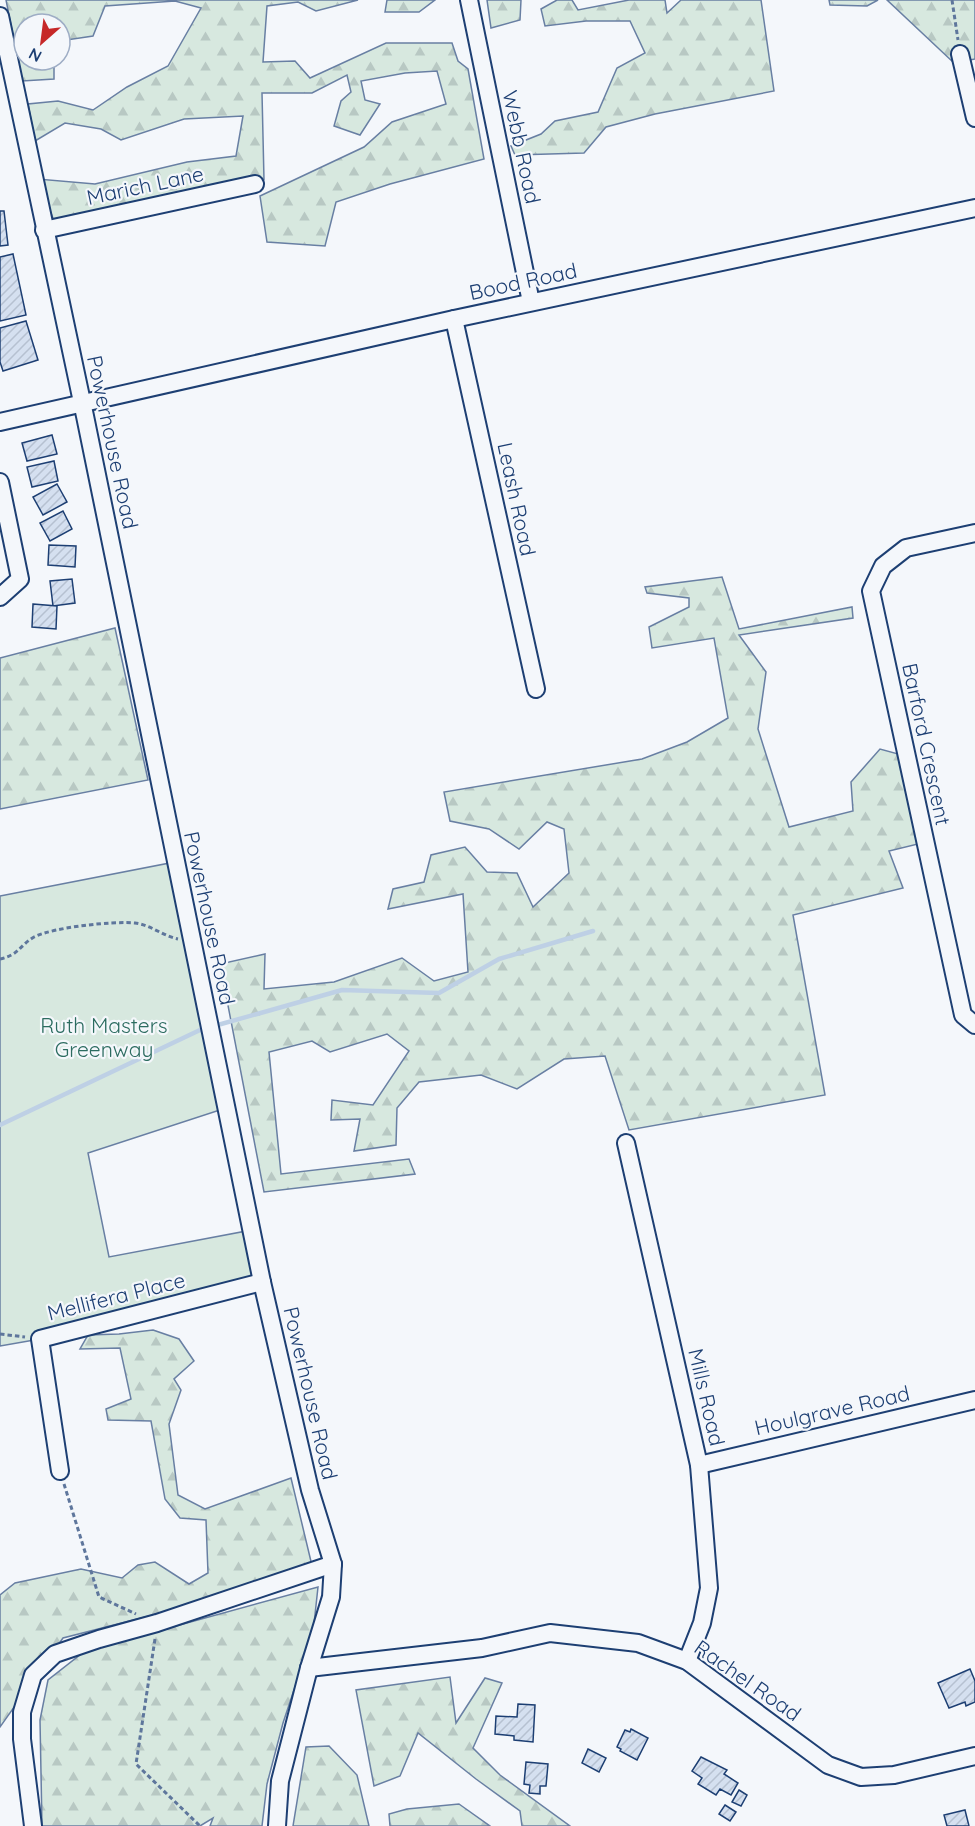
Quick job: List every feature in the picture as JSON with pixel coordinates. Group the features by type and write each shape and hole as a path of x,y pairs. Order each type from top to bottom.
{"street":[{"name":"Webb Road","path":"468,0 531,302"},
{"name":"Powerhouse Road","path":"0,16 83,404 262,1282 310,1490 333,1564 331,1597 309,1668 280,1781 277,1826"},
{"path":"960,54 975,118"},
{"name":"Marich Lane","path":"44,230 255,184"},
{"name":"Bood Road","path":"0,422 531,302 975,208"},
{"name":"Leash Road","path":"454,319 536,689"},
{"path":"0,482 20,579 0,597"},
{"name":"Barford Crescent","path":"975,534 906,548 883,566 871,591 963,1015 975,1025"},
{"name":"Mills Road","path":"626,1143 699,1465 709,1588 702,1623 687,1661"},
{"name":"Mellifera Place","path":"60,1471 40,1339 262,1282"},
{"name":"Houlgrave Road","path":"699,1465 975,1400"},
{"path":"33,1826 22,1738 22,1712 33,1676 55,1654 157,1623 333,1564"},
{"name":"Rachel Road","path":"309,1668 482,1648 550,1633 638,1643 687,1661 828,1765 861,1777 894,1775 975,1756"}],"path":[{"path":"952,0 960,54"},
{"path":"0,959 12,956 34,938 68,927 135,923 154,928 170,938 192,942"},
{"path":"0,1334 40,1339"},
{"path":"60,1471 99,1597 157,1623 136,1764 201,1826"}],"green space":[{"path":"6,0 358,0 316,11 298,2 267,6 263,62 295,61 310,78 386,43 452,43 458,61 468,69 484,159 390,184 336,202 325,246 267,242 260,196 364,147 392,122 446,104 437,71 405,73 361,81 365,100 380,104 360,135 334,126 341,101 351,92 347,75 312,93 262,93 264,180 54,221 38,179 95,184 187,162 236,156 243,116 184,119 121,140 101,129 65,123 35,141 28,104 58,101 93,110 127,87 168,66 201,8 175,1 105,6 93,36 72,39 72,12 12,12 12,30"},
{"path":"387,0 435,0 419,12 385,12"},
{"path":"487,0 521,0 520,20 491,28"},
{"path":"557,0 572,0 578,10 629,0 665,0 667,13 681,0 761,0 774,91 655,114 606,127 584,153 515,155 511,146 541,134 555,121 598,112 617,68 645,53 630,21 586,21 545,26 541,9"},
{"path":"829,0 878,0 867,6 830,5"},
{"path":"887,0 975,0 975,59 954,63"},
{"path":"20,72 54,72 54,79 22,81"},
{"path":"722,577 739,629 852,607 853,618 739,635 766,672 758,729 789,827 853,811 851,782 880,749 902,755 918,844 889,851 903,888 793,915 825,1095 629,1130 605,1056 564,1059 517,1089 481,1075 419,1082 397,1108 396,1145 354,1151 360,1119 331,1120 332,1100 373,1105 409,1051 387,1034 330,1052 312,1041 269,1052 281,1174 409,1159 415,1174 264,1192 220,964 265,954 264,989 334,982 402,958 434,981 468,972 463,894 388,909 393,889 424,882 431,855 465,847 487,872 517,873 533,907 569,873 564,829 547,822 519,849 489,829 450,821 444,792 642,759 687,742 728,718 714,638 652,648 649,627 689,607 689,598 647,593 645,587"},
{"path":"115,628 148,780 0,809 0,658"},
{"name":"Ruth Masters Greenway","path":"175,862 226,1108 88,1153 109,1257 252,1230 262,1282 40,1339 0,1346 0,896"},
{"path":"153,1330 179,1339 194,1361 174,1379 181,1390 169,1424 178,1495 205,1509 291,1478 314,1574 63,1638 0,1727 0,1595 15,1583 81,1569 122,1578 138,1565 155,1562 189,1584 208,1573 206,1520 180,1518 165,1499 151,1421 108,1420 106,1409 131,1399 120,1348 80,1349 88,1335"},
{"path":"318,1587 313,1633 283,1723 267,1784 262,1826 210,1826 213,1818 200,1826 42,1826 40,1720 48,1680 85,1651"},
{"path":"450,1677 456,1723 485,1678 502,1683 473,1748 500,1775 570,1826 522,1826 520,1811 418,1733 400,1776 374,1786 356,1690"},
{"path":"329,1746 357,1775 369,1826 293,1826 306,1747"},
{"path":"459,1804 490,1826 390,1826 389,1814 407,1809"}],"building":[{"path":"0,211 4,211 8,245 0,246"},
{"path":"13,254 26,315 0,321 0,257"},
{"path":"26,321 38,360 3,371 0,362 0,328"},
{"path":"52,435 57,454 27,461 22,443"},
{"path":"54,461 58,481 32,487 27,467"},
{"path":"57,484 67,502 43,515 33,497"},
{"path":"63,511 72,529 50,541 40,523"},
{"path":"49,545 76,546 75,567 48,565"},
{"path":"72,579 75,603 53,606 50,581"},
{"path":"33,604 57,606 56,629 32,627"},
{"path":"970,1669 975,1681 975,1702 966,1706 965,1702 949,1708 938,1683"},
{"path":"518,1704 535,1705 533,1742 514,1740 514,1736 495,1734 496,1716 517,1717"},
{"path":"631,1729 648,1738 637,1760 617,1747 625,1730 630,1732"},
{"path":"588,1749 606,1758 599,1772 582,1763"},
{"path":"701,1757 727,1770 724,1774 738,1783 731,1795 720,1789 716,1795 698,1784 702,1778 692,1771"},
{"path":"526,1762 548,1764 546,1786 540,1786 540,1794 529,1793 530,1785 524,1784"},
{"path":"739,1790 747,1795 741,1806 732,1802"},
{"path":"725,1805 736,1812 730,1821 719,1814"},
{"path":"965,1810 969,1826 947,1826 944,1815"}],"waterway":[{"path":"0,1125 200,1030 342,990 439,993 499,959 593,931"}]}
